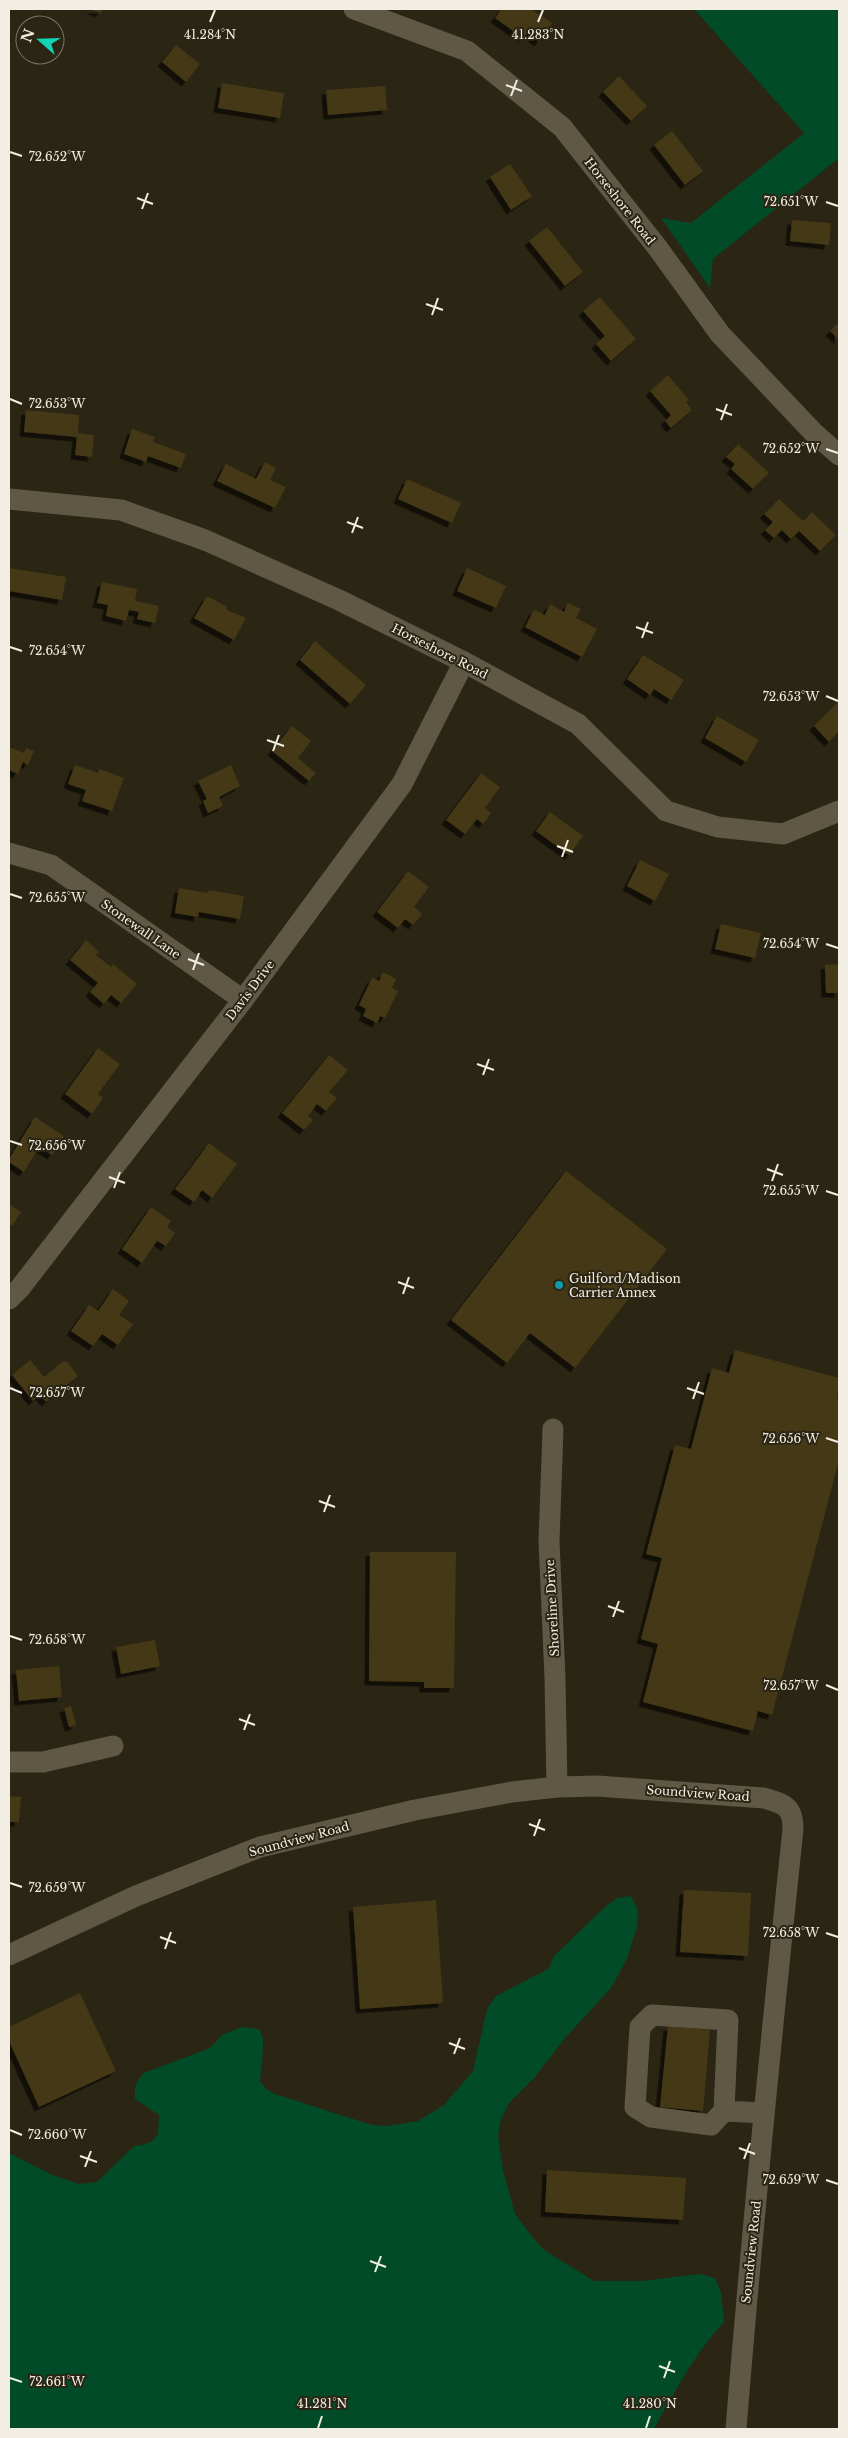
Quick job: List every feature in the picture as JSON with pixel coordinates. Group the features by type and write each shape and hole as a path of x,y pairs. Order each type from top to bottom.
{"street":[{"name":"Horseshore Road","path":"354,9 467,51 562,127 657,247 720,334 813,432 839,455"},
{"name":"Horseshore Road","path":"9,499 121,510 186,533 339,600 464,662 578,724 666,812 718,827 783,834 839,811"},
{"name":"Davis Drive","path":"9,1299 20,1288 243,1000 402,784 464,662"},
{"name":"Stonewall Lane","path":"9,853 51,865 243,1000"},
{"name":"Shoreline Drive","path":"553,1429 549,1541 555,1678 557,1787"},
{"path":"9,1762 43,1762 113,1746"},
{"name":"Soundview Road","path":"9,1955 136,1896 260,1847 415,1810 512,1792 557,1787 597,1786 725,1794 772,1800 788,1809 792,1814 793,1828 759,2180 752,2230 736,2429"},
{"path":"652,2015 728,2020 724,2111 711,2125 651,2117 635,2107 640,2027 652,2015"},
{"path":"724,2111 764,2114"}],"green space":[{"path":"694,9 839,9 839,158 713,259 710,288 661,218 691,223 804,133"},
{"path":"631,1896 638,1910 637,1926 627,1959 611,1988 566,2037 535,2077 509,2103 501,2119 498,2136 503,2170 515,2214 544,2250 594,2281 641,2281 700,2274 715,2278 721,2293 724,2322 694,2360 654,2429 9,2429 9,2153 52,2175 79,2184 97,2182 134,2146 152,2141 158,2134 159,2115 135,2099 136,2084 141,2076 144,2073 210,2048 222,2035 241,2027 259,2029 263,2038 260,2081 266,2089 275,2094 372,2125 388,2126 418,2121 444,2105 473,2071 487,2009 496,1996 548,1969 554,1956 606,1906 617,1898"}],"building":[{"path":"90,9 102,9 101,13"},
{"path":"502,9 531,9 552,23 539,42 527,33 523,38 495,18"},
{"path":"176,45 200,64 186,82 162,62"},
{"path":"619,76 647,106 631,121 603,92"},
{"path":"222,83 284,93 280,118 218,108"},
{"path":"385,86 387,110 328,115 326,90"},
{"path":"672,131 703,171 685,185 654,145"},
{"path":"510,164 532,196 511,210 490,177"},
{"path":"792,220 831,223 829,245 790,241"},
{"path":"547,227 583,272 565,286 529,241"},
{"path":"600,297 636,339 611,361 596,344 605,336 583,311"},
{"path":"839,322 839,340 830,331"},
{"path":"668,375 689,400 686,402 692,410 671,428 665,421 671,415 650,391"},
{"path":"26,410 79,415 78,433 94,435 92,457 75,455 77,437 24,432"},
{"path":"132,429 155,437 153,442 186,454 181,468 148,456 146,462 124,454"},
{"path":"738,444 769,473 753,489 731,469 735,464 726,457"},
{"path":"265,462 276,468 270,480 286,487 275,508 217,481 226,464 256,479"},
{"path":"407,479 461,503 452,523 398,499"},
{"path":"779,499 803,521 812,512 836,535 820,551 799,531 791,539 782,530 774,538 765,530 773,522 764,514"},
{"path":"9,568 66,577 62,600 9,591"},
{"path":"467,568 506,586 496,608 457,591"},
{"path":"102,582 137,589 135,601 159,606 155,623 137,619 139,612 129,610 126,621 106,616 108,605 97,603"},
{"path":"207,596 227,607 227,610 246,618 234,640 194,618"},
{"path":"568,603 581,609 576,618 597,629 582,657 525,627 534,610 545,615 550,604 564,612"},
{"path":"315,641 366,685 350,704 300,660"},
{"path":"643,655 684,680 671,700 654,689 650,695 627,679"},
{"path":"839,701 839,731 829,742 814,726"},
{"path":"717,716 759,740 746,762 705,738"},
{"path":"292,726 311,741 298,758 316,773 309,781 272,751"},
{"path":"9,747 24,753 26,748 34,751 28,765 23,762 18,774 9,770"},
{"path":"75,765 98,773 99,769 124,778 112,811 82,801 86,790 68,784"},
{"path":"231,765 240,786 219,797 223,806 208,813 203,801 207,799 198,781"},
{"path":"481,773 500,787 485,808 491,813 483,824 477,819 465,834 446,820"},
{"path":"550,812 583,836 569,855 536,831"},
{"path":"640,860 669,874 655,901 627,886"},
{"path":"408,871 429,887 414,907 422,914 413,925 405,919 398,928 377,912"},
{"path":"179,888 207,893 209,890 244,896 240,919 199,912 198,917 175,913"},
{"path":"721,924 761,933 755,958 715,949"},
{"path":"86,940 99,952 96,955 111,967 113,964 137,984 121,1003 111,995 104,1004 90,992 98,983 70,960"},
{"path":"839,964 839,993 826,993 825,965"},
{"path":"383,972 396,979 392,988 398,991 385,1018 380,1016 377,1023 363,1016 366,1009 359,1005 372,978 379,981"},
{"path":"98,1048 120,1064 98,1094 103,1098 92,1114 65,1094"},
{"path":"329,1055 348,1070 329,1092 337,1098 326,1111 317,1104 308,1116 313,1120 304,1130 282,1113"},
{"path":"35,1117 64,1136 52,1155 39,1147 24,1172 9,1162 9,1159"},
{"path":"209,1143 237,1164 212,1198 202,1190 194,1202 175,1189"},
{"name":"Guilford/Madison Carrier Annex","path":"566,1171 667,1249 575,1368 530,1333 507,1363 451,1320"},
{"path":"9,1204 21,1212 12,1226 9,1224"},
{"path":"151,1207 171,1221 167,1227 175,1233 166,1246 157,1241 142,1263 122,1249"},
{"path":"113,1289 129,1301 119,1315 133,1324 118,1345 102,1334 93,1346 71,1331 89,1305 98,1311"},
{"path":"735,1350 839,1378 837,1400 839,1401 839,1460 772,1715 758,1711 753,1731 643,1702 658,1644 641,1639 662,1558 646,1554 675,1445 691,1449 712,1368 729,1373"},
{"path":"30,1360 44,1377 63,1361 67,1362 78,1376 46,1402 40,1395 33,1401 12,1375"},
{"path":"370,1552 456,1552 454,1688 424,1688 424,1682 369,1681"},
{"path":"155,1640 160,1666 121,1674 116,1647"},
{"path":"59,1666 62,1697 19,1701 16,1670"},
{"path":"71,1706 76,1725 69,1727 64,1708"},
{"path":"9,1796 21,1797 19,1822 9,1822"},
{"path":"684,1890 751,1893 748,1956 680,1952"},
{"path":"436,1900 443,2003 360,2009 353,1907"},
{"path":"80,1993 116,2071 39,2107 9,2041 9,2027"},
{"path":"668,2026 710,2030 703,2111 660,2107"},
{"path":"547,2170 686,2178 683,2220 545,2212"}],"place":[{"name":"Guilford/Madison Carrier Annex","path":"559,1285"}]}
